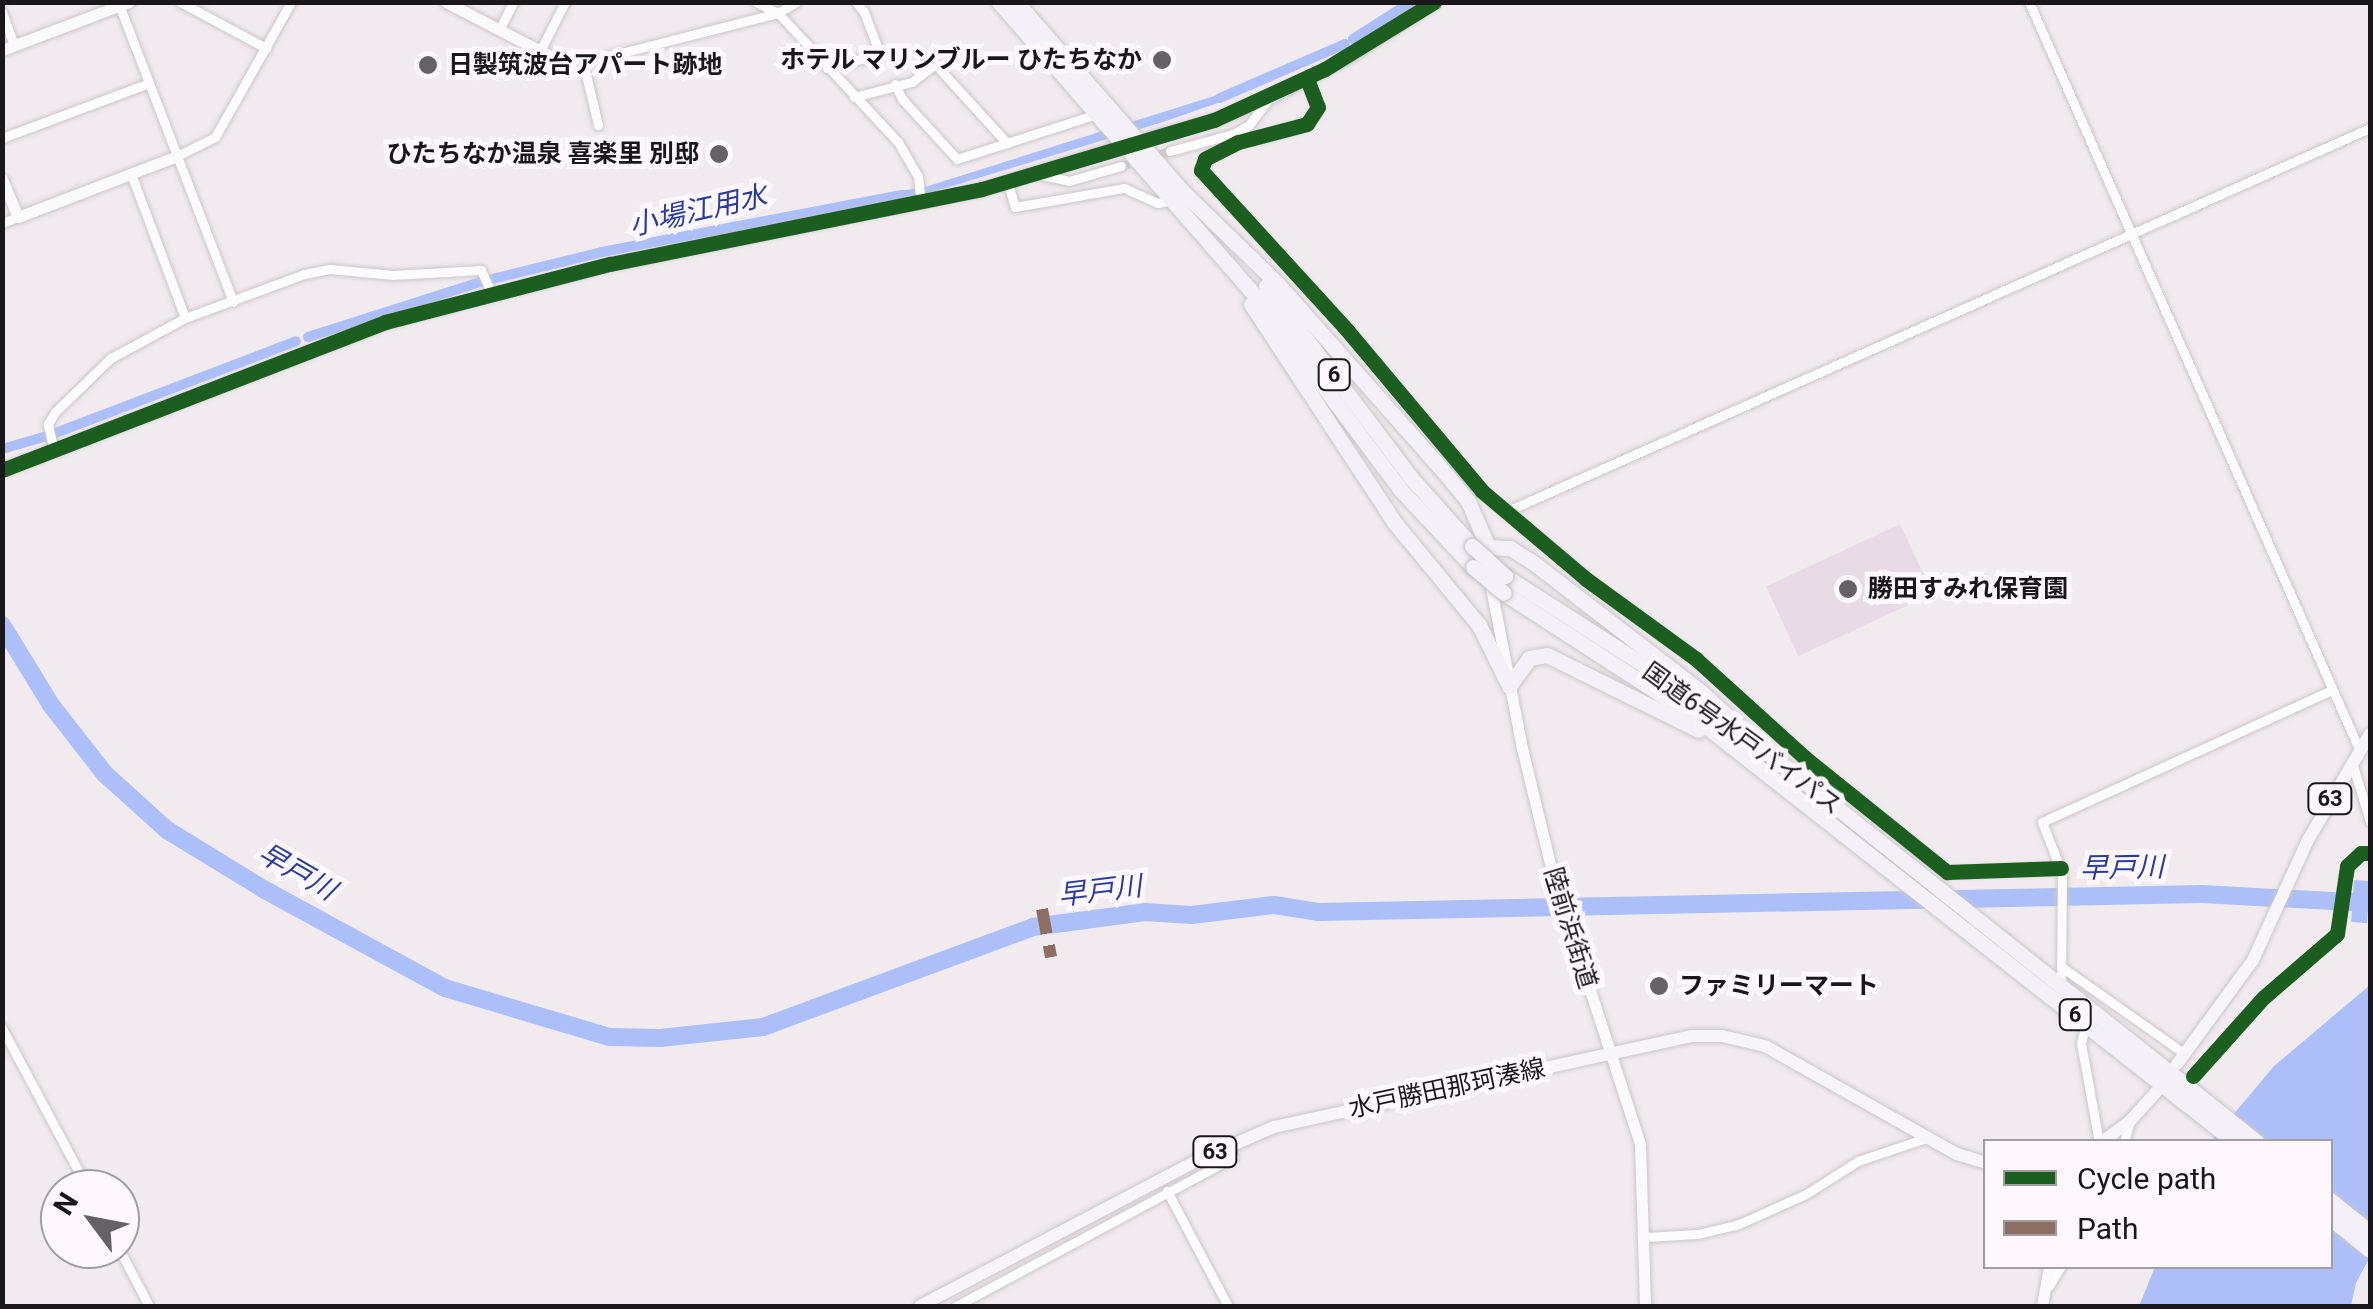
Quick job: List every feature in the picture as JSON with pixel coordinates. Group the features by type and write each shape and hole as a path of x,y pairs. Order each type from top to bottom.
{"highway":[{"name":"6","path":"999,2 1197,227"},
{"name":"6","path":"1016,2 1194,203"},
{"path":"1194,203 1276,282 1475,496 1480,547 1510,548 1700,691 1774,758"},
{"name":"国道6号水戸バイパス","path":"1194,203 1294,321 1426,497 1505,576 1692,696 1992,930 2062,977 2232,1139"},
{"path":"1197,227 1394,522 1479,625 1509,686 1528,658 1548,655 1755,762"},
{"name":"国道6号水戸バイパス","path":"1197,227 1258,300 1416,508 1504,593 1688,712 2086,1024 2252,1139"},
{"path":"2333,1202 2370,1232"},
{"path":"2333,1220 2370,1250"}],"main road":[{"name":"63","path":"2181,1059 2241,981 2296,868 2370,734"},
{"name":"水戸勝田那珂湊線","path":"920,1306 1160,1180 1274,1127 1691,1036 1751,1042 1787,1057 1926,1138 1983,1162"},
{"path":"2104,1139 2130,1120 2156,1092"}],"street":[{"path":"180,2 266,48"},
{"path":"2,223 177,156 215,137 291,2"},
{"path":"499,30 513,2"},
{"path":"545,54 565,2"},
{"path":"756,2 778,12 911,158 922,203"},
{"path":"450,3 570,66 778,12 796,2"},
{"path":"827,68 880,54 856,2"},
{"path":"1150,136 1214,120 1269,98 1434,2"},
{"path":"2029,2 2359,749"},
{"path":"2,12 8,48 122,4 233,302"},
{"path":"583,62 598,125"},
{"path":"854,97 912,82 936,64 1007,144"},
{"path":"1307,78 1318,107 1307,124 1238,142 1205,159 1201,170 1347,330 1475,496 1505,512 1696,659 1804,757 1947,872 2061,871"},
{"path":"2,138 149,83"},
{"path":"896,84 902,99 957,159 1097,114"},
{"path":"1170,151 1249,125 1269,98"},
{"path":"1505,512 2370,128"},
{"path":"2,470 384,322 491,292 765,231 922,203 1114,148"},
{"path":"1033,174 1069,181 1121,166"},
{"path":"131,174 186,318"},
{"path":"2,178 18,217"},
{"path":"1006,182 1015,207 1124,188 1158,203 1173,200"},
{"path":"54,452 48,424 88,375 186,318 304,274 330,269 392,274 480,270 491,292"},
{"path":"1510,548 1524,528"},
{"name":"陸前浜街道","path":"1480,547 1555,881 1640,1144 1645,1306"},
{"path":"2181,1059 2062,977 2061,871 2042,822 2332,690"},
{"path":"2352,763 2370,821"},
{"path":"2086,1024 2082,1043 2099,1139"},
{"path":"2,1028 77,1169"},
{"path":"2125,1139 2130,1120"},
{"path":"1645,1237 1698,1234 1740,1224 1806,1194 1858,1161 1926,1138"},
{"path":"956,1306 1234,1157"},
{"path":"1160,1180 1228,1306"},
{"path":"130,1269 150,1306"},
{"path":"2049,1269 2049,1286"},
{"path":"2042,1306 2059,1269"}],"shaded area":[{"name":"勝田すみれ保育園","path":"1900,524 1933,594 1798,656 1766,587"}],"water":[{"path":"1230,91 1232,98 1166,121 926,194 889,200 888,193 925,187"},
{"path":"2354,880 2370,881 2367,923 2351,922"},
{"path":"2370,985 2370,1257 2356,1283 2351,1306 2139,1306 2154,1269 2333,1269 2333,1139 2213,1139 2274,1066"}],"waterway":[{"name":"小場江用水","path":"1353,39 1411,2"},
{"name":"小場江用水","path":"1220,98 1345,44"},
{"name":"小場江用水","path":"492,279 602,252 902,195"},
{"name":"小場江用水","path":"308,337 484,281"},
{"name":"小場江用水","path":"53,434 296,341"},
{"name":"小場江用水","path":"2,449 47,436"},
{"name":"早戸川","path":"2,625 51,705 105,774 167,830 265,890 445,988 609,1037 660,1038 763,1027 1033,927 1145,912 1192,915 1274,905 1319,912 2202,894 2370,903"}],"tunnel":[{"path":"1121,166 1170,151"}],"marked path":[{"path":"1042,909 1051,957"}],"cycle path":[{"path":"2,470 385,322 610,264 982,189 1214,120 1325,69 1434,2"},
{"path":"1307,79 1318,107 1307,124 1238,142 1205,159 1201,170 1347,330 1482,491 1586,579 1696,659 1804,757 1947,872 2061,868"},
{"path":"2193,1076 2264,997 2337,934 2347,866 2361,853 2370,853"}],"place":[{"name":"ホテル マリンブルー ひたちなか","path":"1162,60"},
{"name":"日製筑波台アパート跡地","path":"428,65"},
{"name":"ひたちなか温泉 喜楽里 別邸","path":"719,154"},
{"name":"勝田すみれ保育園","path":"1848,589"},
{"name":"ファミリーマート","path":"1659,986"}]}
